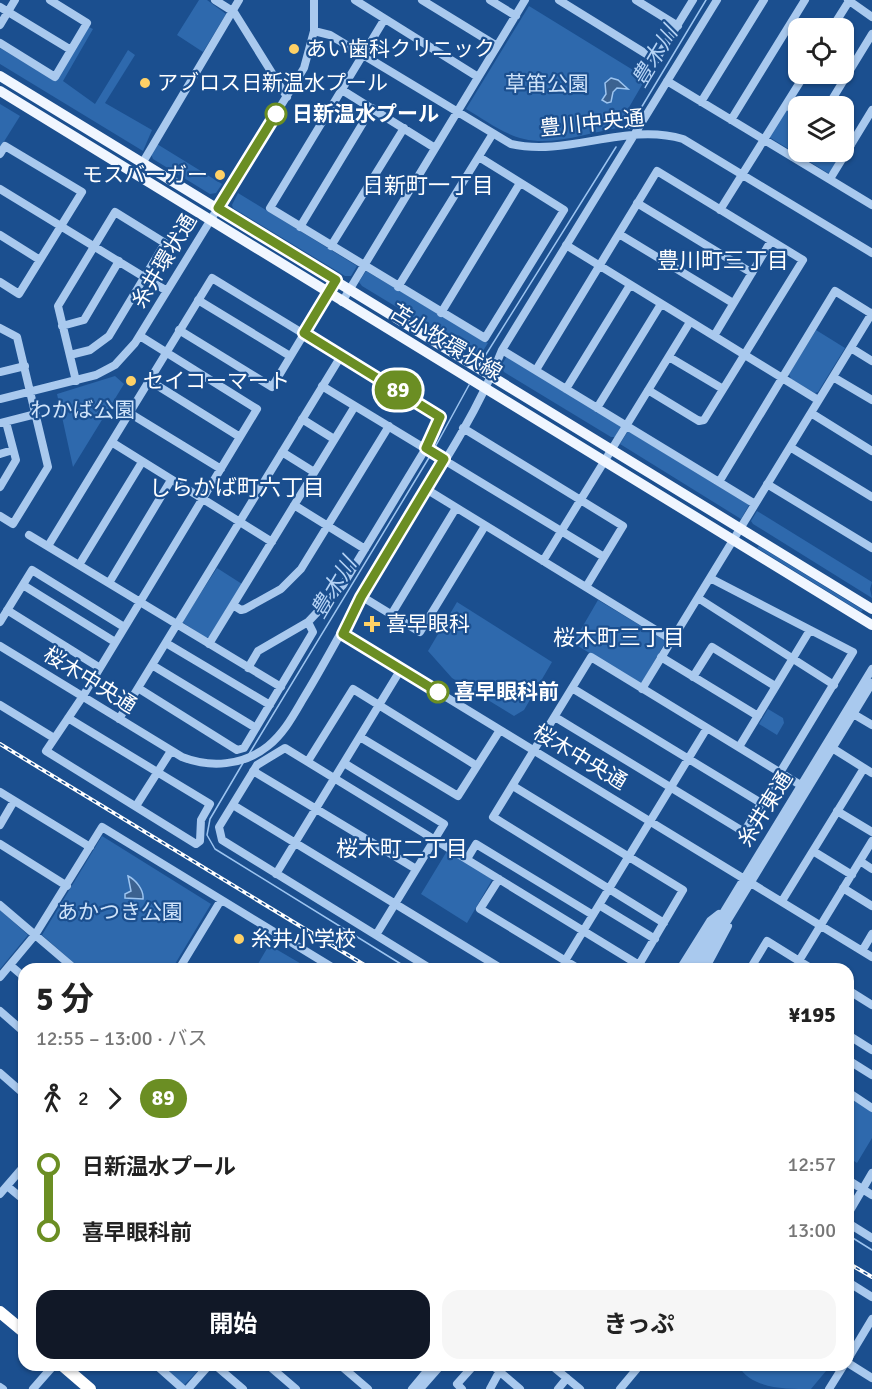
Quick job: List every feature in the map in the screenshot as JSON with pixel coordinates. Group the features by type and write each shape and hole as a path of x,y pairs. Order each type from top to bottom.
{"highway":[{"path":"0,1312 18,1327"},
{"path":"69,1371 90,1389"}],"main road":[{"name":"苫小牧環状線","path":"0,76 872,609"},
{"name":"苫小牧環状線","path":"0,92 872,625"}],"street":[{"path":"0,25 4,9 15,0"},
{"path":"0,43 55,77 87,23 50,0"},
{"path":"215,0 234,12 287,97"},
{"path":"143,162 234,12 239,0"},
{"name":"糸井環状通","path":"0,399 96,375 115,364 140,336 304,68 314,31 314,0"},
{"path":"355,0 478,77"},
{"path":"422,0 497,46"},
{"path":"489,0 516,16"},
{"path":"342,302 525,0"},
{"path":"559,0 656,60 693,0"},
{"path":"636,0 678,26"},
{"path":"343,634 361,597 463,428 502,350 717,0"},
{"path":"701,102 764,0"},
{"path":"731,120 805,0"},
{"path":"838,18 848,0 872,17"},
{"path":"4,9 71,50"},
{"path":"384,20 270,208 485,338 564,210 479,157"},
{"name":"豊川中央通","path":"314,31 330,35 492,135 511,144 540,148 653,134 683,139 872,253"},
{"path":"834,96 872,34"},
{"path":"668,81 872,206"},
{"path":"720,210 799,84"},
{"path":"342,90 435,148"},
{"path":"300,226 372,108"},
{"path":"854,134 872,110"},
{"path":"331,246 405,128"},
{"path":"398,287 492,135"},
{"path":"0,154 5,146 82,192 19,294 0,282"},
{"path":"830,180 838,162"},
{"path":"536,370 657,171 803,260 704,420 699,421 648,390"},
{"path":"441,313 520,183"},
{"path":"0,189 167,291"},
{"path":"638,203 752,273"},
{"path":"70,354 90,350 109,336 165,243 116,212 58,306 76,381"},
{"path":"619,234 733,303"},
{"path":"0,235 40,260"},
{"path":"714,336 771,241"},
{"path":"566,245 818,400"},
{"path":"62,326 84,320 119,261"},
{"path":"48,546 131,414 212,278 440,417 430,451 364,549 343,585 308,622 258,651 248,668"},
{"path":"179,330 272,387 336,280"},
{"path":"566,389 630,285"},
{"path":"642,689 872,313 836,291 720,482"},
{"path":"198,300 290,356"},
{"path":"597,408 661,304"},
{"path":"543,561 690,322"},
{"path":"0,328 17,338 48,467 13,524 0,516"},
{"path":"68,718 210,804 201,820 200,841 196,844 46,751 54,738 83,696 257,409 140,336"},
{"path":"851,348 872,361"},
{"path":"502,350 755,504"},
{"path":"119,719 341,356"},
{"path":"669,357 723,389"},
{"path":"0,372 25,366"},
{"path":"833,377 872,400"},
{"path":"150,381 240,437"},
{"path":"322,386 604,557"},
{"path":"209,644 355,406"},
{"path":"811,413 872,451"},
{"path":"0,487 16,460 3,422 36,414"},
{"path":"131,414 221,469"},
{"path":"302,419 334,439"},
{"path":"233,605 241,610 245,609 281,589 300,569 389,426"},
{"path":"463,428 623,526 586,587"},
{"path":"113,443 272,542"},
{"path":"790,447 872,496"},
{"path":"0,454 14,450"},
{"path":"282,452 314,472"},
{"path":"79,565 142,462"},
{"path":"109,583 171,480"},
{"path":"767,484 872,548"},
{"path":"426,489 672,640"},
{"path":"294,505 364,549"},
{"path":"391,615 456,508"},
{"path":"361,597 420,632 485,526"},
{"path":"29,535 281,687"},
{"path":"0,622 32,570 124,627"},
{"path":"555,717 744,832 853,652 710,578"},
{"path":"23,585 116,642"},
{"path":"698,598 834,685"},
{"path":"8,610 100,668"},
{"path":"138,688 237,750 244,748 313,632 308,622"},
{"path":"739,747 810,630"},
{"name":"桜木中央通","path":"0,646 171,751 205,763 238,761 252,757 267,747 286,727 343,634 872,957"},
{"path":"166,643 270,705"},
{"path":"693,677 712,647 775,686"},
{"path":"664,923 494,817 591,657 804,787"},
{"path":"661,657 758,716"},
{"path":"152,665 256,728"},
{"path":"276,874 401,669"},
{"name":"糸井東通","path":"693,963 727,913 870,681 872,669"},
{"path":"572,688 761,803"},
{"path":"308,761 353,689 477,766"},
{"path":"0,705 54,738"},
{"path":"851,712 872,725"},
{"path":"563,963 707,728"},
{"path":"360,737 458,796 500,730"},
{"path":"782,902 837,811 868,770 829,746"},
{"path":"421,963 222,840 219,827 257,765 282,748 308,761 583,930 632,963"},
{"path":"136,806 171,751"},
{"path":"344,763 444,824 376,935"},
{"path":"254,771 416,869"},
{"path":"513,786 683,890 640,963"},
{"path":"0,792 90,847"},
{"path":"0,825 14,801"},
{"path":"233,805 492,963"},
{"path":"837,811 872,832"},
{"path":"0,977 36,935 102,827 325,963"},
{"path":"797,963 872,841"},
{"path":"0,844 67,886"},
{"path":"467,859 476,844 593,915"},
{"path":"813,851 852,875"},
{"path":"860,861 872,869"},
{"path":"499,879 480,909 570,963"},
{"path":"843,888 872,906"},
{"path":"183,963 221,900"},
{"path":"0,905 68,963"},
{"path":"599,905 655,939"},
{"path":"684,963 710,921 727,913"},
{"path":"709,963 723,940 727,913"},
{"name":"糸井東通","path":"701,963 727,913"},
{"path":"862,951 872,934"},
{"path":"754,963 767,941 794,963"},
{"path":"10,965 18,972"},
{"path":"854,994 872,1005"},
{"path":"0,1011 18,1027"},
{"path":"854,1039 872,1050"},
{"path":"854,1064 872,1075"},
{"path":"0,1073 18,1089"},
{"path":"854,1096 872,1107"},
{"path":"0,1194 18,1173"},
{"path":"854,1203 872,1173"},
{"path":"854,1184 872,1195"},
{"path":"7,1186 18,1195"},
{"path":"854,1227 872,1238"},
{"path":"854,1286 872,1298"},
{"path":"854,1349 872,1319"},
{"path":"854,1367 872,1378"},
{"path":"33,1389 49,1371"},
{"path":"163,1371 183,1389"},
{"path":"188,1389 204,1371"},
{"path":"222,1371 243,1389"},
{"path":"275,1371 296,1389"},
{"path":"348,1371 368,1389"},
{"path":"412,1389 427,1371"},
{"path":"420,1389 436,1371"},
{"path":"462,1389 457,1384 469,1371"},
{"path":"490,1389 500,1371"},
{"path":"504,1371 515,1387"},
{"path":"558,1371 580,1389"},
{"path":"620,1389 634,1371"},
{"path":"829,1389 840,1371"},
{"path":"558,1389 567,1378"}],"green space":[{"path":"199,0 207,0 226,14 203,52 177,35"},
{"name":"草笛公園","path":"529,6 646,78 617,128 558,140 535,141 509,134 466,109"},
{"path":"87,26 93,29 63,81 95,104 128,50 135,55 105,103 152,130 143,151 0,64 0,48 55,81"},
{"path":"0,104 20,116 0,148"},
{"path":"788,109 788,149 769,137 785,110"},
{"path":"157,144 222,184 216,193 210,194 153,159 151,154"},
{"path":"810,162 836,162 828,173"},
{"path":"238,193 357,266 351,276 345,276 233,208 232,205"},
{"path":"366,271 488,343 479,357 362,286 359,282"},
{"path":"816,330 845,348 818,392 815,393 791,379 789,374"},
{"path":"507,356 621,426 615,437 611,437 504,372 501,366"},
{"name":"わかば公園","path":"115,376 124,384 73,467 57,394"},
{"path":"628,431 749,505 741,519 620,444"},
{"path":"757,511 872,582 870,589 872,598 753,524 751,521"},
{"path":"759,546 863,610 861,612 757,548"},
{"path":"217,568 242,584 209,637 206,638 182,622"},
{"path":"598,600 666,641 641,684 573,643"},
{"path":"457,602 552,662 524,710 514,716 452,678 428,651"},
{"path":"768,709 783,718 784,723 777,735 759,724"},
{"name":"あかつき公園","path":"102,836 211,904 176,963 74,963 42,935"},
{"path":"447,851 493,878 467,923 421,894"},
{"path":"0,910 28,935 0,969"},
{"path":"269,945 300,963 258,963"},
{"path":"854,1099 872,1111 872,1138 857,1163 854,1161"},
{"path":"167,1371 198,1371 183,1386"},
{"path":"742,1371 826,1371 811,1389 769,1386 751,1379"}],"shaded area":[{"path":"611,78 618,80 628,89 617,88 613,92 611,102 607,103 602,100 606,94 605,83"},
{"path":"128,876 139,886 143,899 125,898 125,894 131,891"}],"waterway":[{"name":"豊木川","path":"629,128 706,0"},
{"name":"豊木川","path":"480,364 616,147"},
{"name":"豊木川","path":"434,449 469,385"},
{"name":"豊木川","path":"249,754 430,456"},
{"name":"豊木川","path":"243,763 210,819 207,835 215,849 399,963"},
{"name":"豊木川","path":"854,1239 872,1250"}],"railway":[{"path":"0,744 361,963"},
{"path":"854,1266 872,1277"}],"bus line":[{"name":"89","path":"276,114 218,208 336,280 304,333 440,417 441,420 426,448 444,459 361,597 343,634 438,692"}],"place":[{"name":"あい歯科クリニック","path":"294,49"},
{"name":"アブロス日新温水プール","path":"145,83"},
{"name":"日新温水プール","path":"276,114"},
{"name":"モスバーガー","path":"220,175"},
{"name":"セイコーマート","path":"131,381"},
{"name":"喜早眼科","path":"372,624"},
{"name":"喜早眼科前","path":"438,692"},
{"name":"糸井小学校","path":"239,939"}],"district":[{"name":"日新町一丁目","path":"428,185"},
{"name":"豊川町三丁目","path":"723,260"},
{"name":"しらかば町六丁目","path":"237,487"},
{"name":"桜木町三丁目","path":"619,637"},
{"name":"桜木町二丁目","path":"402,848"}]}
